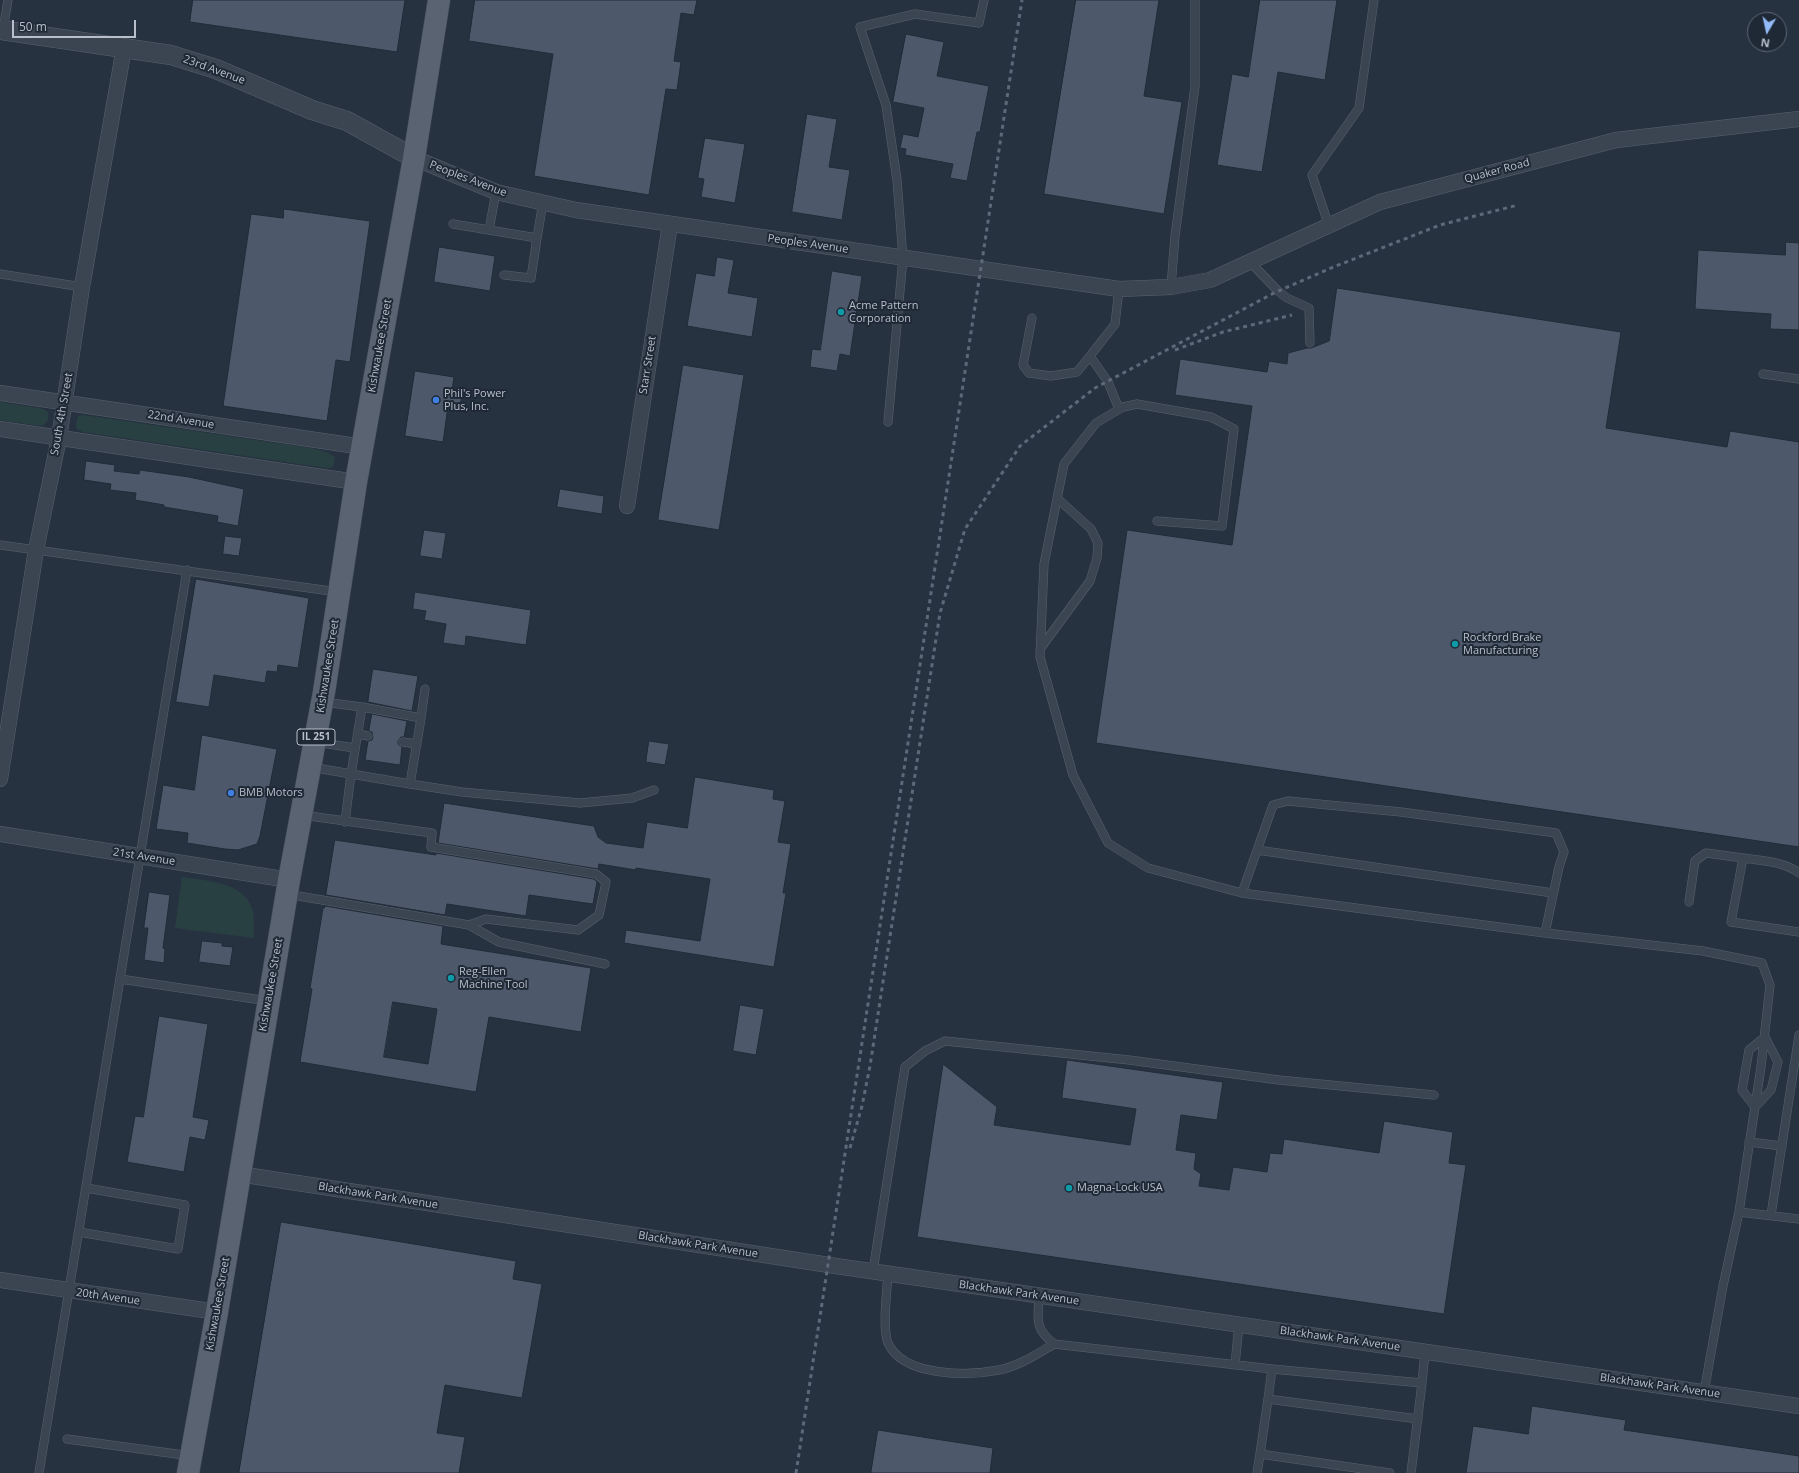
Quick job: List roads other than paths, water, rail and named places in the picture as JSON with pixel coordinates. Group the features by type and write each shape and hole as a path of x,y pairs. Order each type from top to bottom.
{"main road":[{"name":"Kishwaukee Street","path":"190,1464 288,887 322,702 356,482 414,158 439,0"}],"street":[{"name":"23rd Avenue","path":"2,30 171,55 216,69 312,110 347,121 414,158"},
{"name":"South 4th Street","path":"0,780 36,550 58,438 82,287 124,48"},
{"name":"Quaker Road","path":"1210,280 1380,202 1616,140 1799,119"},
{"name":"Peoples Avenue","path":"414,158 496,192 576,210 1119,288 1171,287 1210,280"},
{"name":"Starr Street","path":"627,506 670,224"},
{"name":"22nd Avenue","path":"0,393 363,447"},
{"path":"0,429 356,482"},
{"name":"21st Avenue","path":"0,834 140,856 288,887"},
{"name":"Blackhawk Park Avenue","path":"240,1174 888,1274 1799,1406"},
{"name":"20th Avenue","path":"0,1280 217,1312"}],"lane":[{"path":"2,30 8,0"},
{"path":"888,422 903,258 897,180 886,105 860,27 915,14 979,23 984,0"},
{"path":"1171,287 1175,236 1195,86 1195,0"},
{"path":"1329,226 1312,175 1359,108 1374,0"},
{"path":"489,230 496,192"},
{"path":"504,275 531,278 543,202"},
{"path":"453,224 537,238"},
{"path":"1250,262 1278,291 1287,298 1309,308 1310,343"},
{"path":"0,274 82,287"},
{"path":"1032,318 1023,365 1029,373 1051,376 1077,372 1115,324 1119,288"},
{"path":"1090,356 1108,382 1119,409"},
{"path":"1763,374 1799,379"},
{"path":"1157,521 1222,526 1234,429 1211,417 1137,404 1119,409 1096,423 1064,464 1044,564 1040,657 1073,775 1108,843 1148,868 1242,893 1545,933 1703,951 1762,963 1770,985 1765,1037 1739,1212 1723,1286 1704,1392"},
{"path":"1040,649 1090,581 1097,558 1098,543 1091,529 1057,498"},
{"path":"0,545 340,592"},
{"path":"39,1473 187,570"},
{"path":"410,784 425,689"},
{"path":"322,702 362,707 421,718"},
{"path":"345,822 362,707"},
{"path":"358,734 368,736"},
{"path":"315,742 355,748"},
{"path":"403,742 417,744"},
{"path":"310,767 462,792 580,803 632,798 654,790"},
{"path":"1242,893 1273,805 1288,802 1401,812 1556,833 1564,852 1553,893 1545,933"},
{"path":"301,815 432,833 430,847 596,874 606,882 599,914 578,930 486,919 469,925"},
{"path":"1257,850 1553,893"},
{"path":"1689,902 1695,861 1706,853 1778,863 1791,867 1799,873"},
{"path":"1743,858 1731,922 1799,932"},
{"path":"288,887 469,925 500,942 605,964"},
{"path":"120,978 269,1001"},
{"path":"1771,1215 1799,1035"},
{"path":"1755,1107 1771,1090 1778,1062 1765,1037"},
{"path":"1755,1107 1742,1090 1749,1050 1765,1037"},
{"path":"873,1271 905,1067 925,1051 945,1041 1128,1060 1279,1080 1434,1095"},
{"path":"1749,1142 1782,1146"},
{"path":"79,1232 178,1249 186,1205 86,1188"},
{"path":"1739,1212 1799,1219"},
{"path":"888,1274 886,1324 888,1343 899,1359 923,1369 963,1374 1000,1370 1026,1360 1054,1344"},
{"path":"1040,1296 1038,1321 1042,1335 1054,1344 1272,1369 1422,1383"},
{"path":"1235,1365 1239,1324"},
{"path":"1411,1473 1425,1352"},
{"path":"1257,1473 1272,1369"},
{"path":"1268,1399 1418,1419"},
{"path":"67,1438 190,1464"},
{"path":"1260,1454 1390,1473"}],"railway":[{"path":"796,1473 1022,0"},
{"path":"850,1148 862,1106 870,1066 940,613 965,529 1020,446 1095,388 1274,293 1331,268 1440,225 1518,205"},
{"path":"1175,350 1223,332 1292,315"}],"place":[{"name":"Acme Pattern Corporation","path":"841,312"},
{"name":"Phil's Power Plus, Inc.","path":"436,400"},
{"name":"Rockford Brake Manufacturing","path":"1455,644"},
{"name":"BMB Motors","path":"231,793"},
{"name":"Reg-Ellen Machine Tool","path":"451,978"},
{"name":"Magna-Lock USA","path":"1069,1188"}]}
